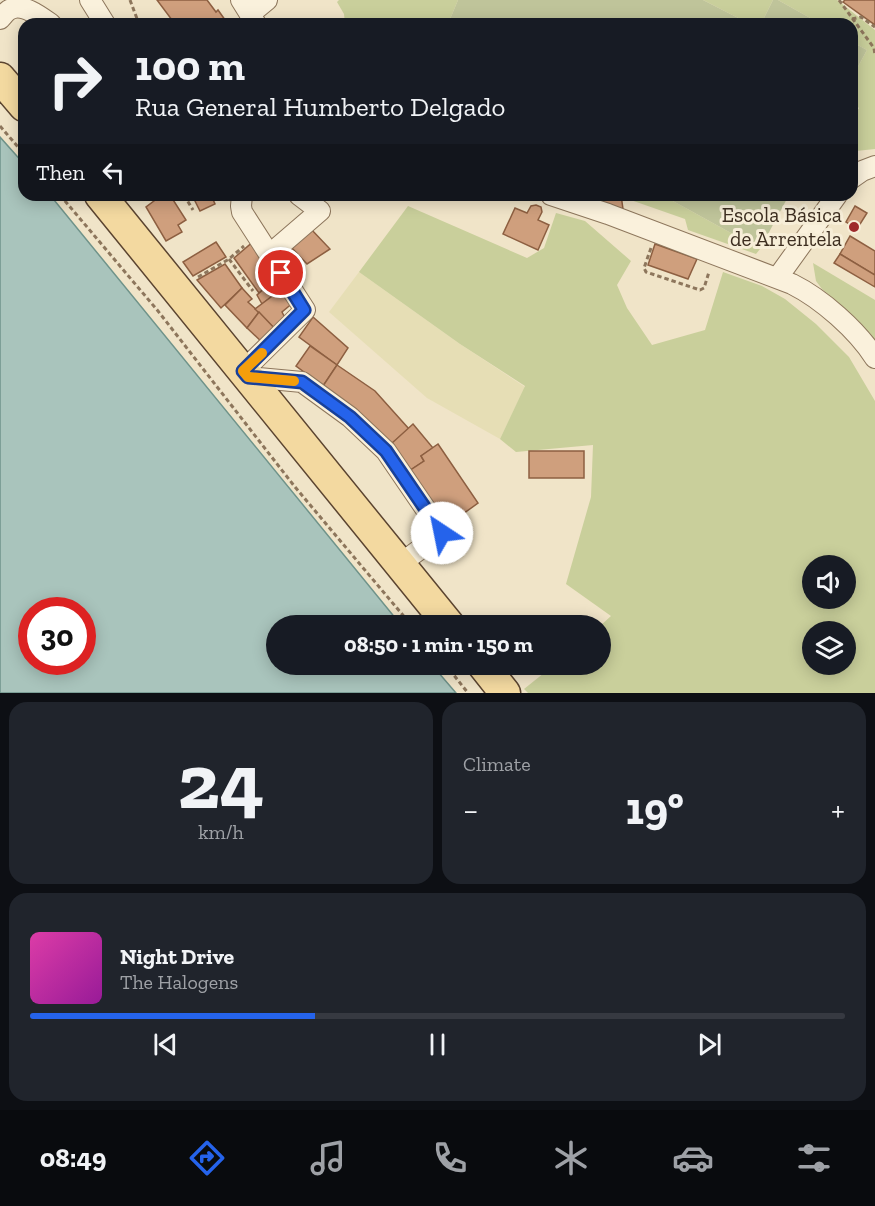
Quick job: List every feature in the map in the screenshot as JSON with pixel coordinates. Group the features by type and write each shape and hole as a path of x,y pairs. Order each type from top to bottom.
{"main road":[{"path":"0,78 18,99"},
{"path":"105,201 441,615"},
{"path":"491,675 505,693"}],"street":[{"path":"90,0 101,18"},
{"path":"249,13 267,0"},
{"path":"4,9 20,8 41,18"},
{"path":"858,174 875,166"},
{"path":"270,254 320,211 307,201"},
{"path":"568,201 778,277 806,291 858,336 875,358"},
{"path":"778,277 833,201"},
{"path":"242,203 257,235 304,310 246,374"},
{"path":"246,374 302,382 350,417 386,451 442,533 400,564"}],"path":[{"path":"130,0 137,18"},
{"path":"839,0 851,18"},
{"path":"856,18 861,17 875,27"},
{"path":"858,27 874,48 875,55"},
{"path":"0,126 18,146"},
{"path":"65,201 158,311 294,487 403,615"},
{"path":"188,201 194,210"},
{"path":"656,232 644,267 646,272 701,290 705,287 715,254"},
{"path":"182,296 192,280 229,259 257,235"},
{"path":"229,259 253,291"},
{"path":"454,675 468,693"}],"shaded area":[{"path":"359,272 525,387 500,439 427,398 329,312"}],"green space":[{"path":"339,0 458,0 450,18 344,18 337,2"},
{"path":"458,0 703,0 738,18 450,18"},
{"path":"703,0 773,0 764,18 738,18"},
{"path":"773,0 778,0 810,18 764,18"},
{"path":"778,0 837,0 875,30 875,149 858,151 858,67 867,50 858,45 858,18 810,18"},
{"path":"858,45 867,50 858,67"},
{"path":"634,201 673,201 760,249 756,254 688,230 685,219"},
{"path":"673,201 786,201 760,249"},
{"path":"408,206 527,258 544,248 556,213 585,221 631,261 617,285 627,308 652,345 705,330 723,272 762,286 785,299 816,324 849,357 875,401 875,693 528,693 524,689 542,675 611,675 611,615 566,584 591,497 593,445 516,452 500,439 525,386 460,344 359,272"},
{"path":"813,263 875,300 875,341 858,321 822,289 816,281"}],"water":[{"path":"0,137 18,157 18,201 55,201 393,615 266,615 266,675 441,675 456,693 0,693"}],"building":[{"path":"157,0 207,0 224,18 170,18"},
{"path":"845,0 875,0 875,25 843,2"},
{"path":"154,201 174,201 186,220 178,225 182,232 166,241 146,207"},
{"path":"195,201 214,201 215,204 200,211"},
{"path":"594,201 622,201 623,209"},
{"path":"531,206 541,207 542,212 538,220 549,225 538,250 503,234 515,208 527,213"},
{"path":"855,206 867,213 857,229 846,222"},
{"path":"310,228 330,249 307,264 289,245"},
{"path":"850,236 875,251 875,275 840,254"},
{"path":"254,241 275,279 259,293 234,258"},
{"path":"216,242 226,257 193,276 183,262"},
{"path":"655,244 697,259 688,279 648,265"},
{"path":"840,254 875,275 875,287 834,263"},
{"path":"225,264 242,288 221,308 197,280"},
{"path":"275,279 283,288 262,304 257,295"},
{"path":"242,288 252,299 248,302 259,312 247,328 225,305"},
{"path":"283,288 294,302 282,312 287,322 278,332 255,309"},
{"path":"259,312 278,332 264,344 247,328"},
{"path":"313,317 348,348 337,365 299,337"},
{"path":"310,346 337,365 323,386 296,366"},
{"path":"337,365 375,391 409,429 391,444 323,386"},
{"path":"413,424 433,448 421,456 424,461 409,471 391,444"},
{"path":"438,444 478,503 463,514 468,521 450,533 409,471 424,461 421,456"},
{"path":"529,451 584,451 584,478 529,478"}],"slow traffic":[{"path":"262,353 243,371 248,377 294,381"}],"place":[{"name":"Escola Básica de Arrentela","path":"854,227"}],"route":[{"path":"281,273 304,310 243,371 248,377 302,382 350,417 386,451 442,533"}]}
